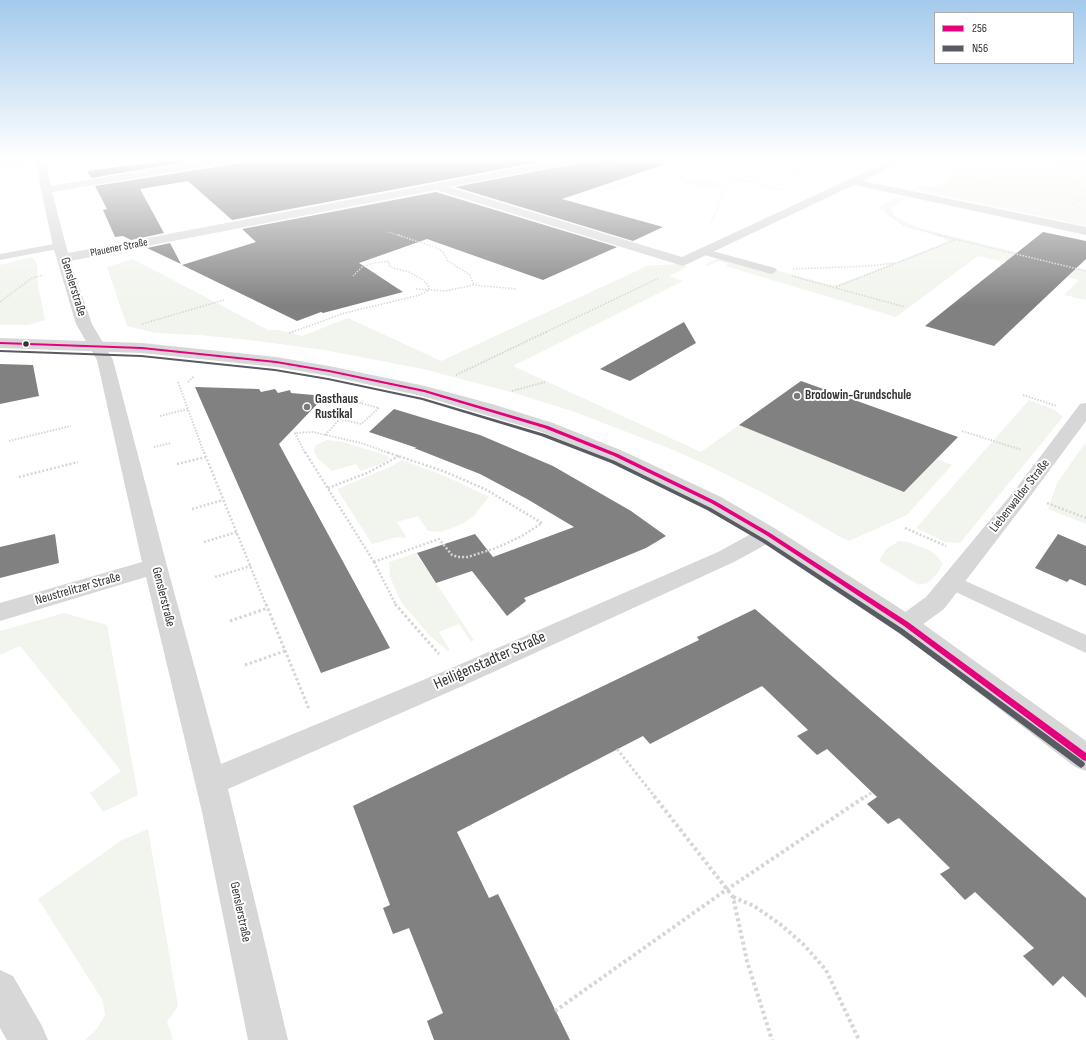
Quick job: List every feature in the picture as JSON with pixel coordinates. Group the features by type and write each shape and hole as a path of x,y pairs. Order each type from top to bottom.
{"street":[{"name":"Genslerstraße","path":"51,209 62,252 84,324 105,360 155,566 210,782 268,1040"},
{"name":"Plauener Straße","path":"62,252 310,209"},
{"path":"511,209 683,262 797,209"},
{"path":"978,209 1086,231"},
{"path":"0,344 142,348 276,362 366,379 486,408 546,427 616,455 713,502 768,534 906,624 1086,758"},
{"name":"Liebenwalder Straße","path":"906,624 935,603 1022,494 1084,411"},
{"name":"Heiligenstadter Straße","path":"210,782 457,677 726,557 768,534"},
{"name":"Neustrelitzer Straße","path":"0,612 155,566"},
{"path":"0,989 28,1040"}],"lane":[{"path":"0,257 62,252"},
{"path":"705,252 770,270"},
{"path":"952,582 1086,645"}],"path":[{"path":"710,225 717,209"},
{"path":"887,209 888,213 908,227 955,240 1086,271"},
{"path":"388,232 437,248 443,252 448,261 470,275 474,285"},
{"path":"836,288 955,240"},
{"path":"353,276 362,267 374,263 389,262 389,265 392,268 417,275 428,285 429,290"},
{"path":"451,378 684,266 683,262"},
{"path":"770,270 870,266 899,262"},
{"path":"770,270 905,307"},
{"path":"0,302 32,278 45,275"},
{"path":"416,289 444,291 474,285 517,289"},
{"path":"289,333 345,313 420,295 429,290"},
{"path":"142,324 224,300"},
{"path":"178,382 223,500 320,735"},
{"path":"507,394 519,388 545,382"},
{"path":"1023,395 1084,411"},
{"path":"325,435 340,420 361,424 379,408 360,403 368,397"},
{"path":"160,416 188,409"},
{"path":"9,441 71,426"},
{"path":"962,431 1048,459"},
{"path":"374,562 439,538 452,555 458,557 468,557 496,548 522,536 542,523 485,489 443,472 361,443 313,432 295,432 374,562 397,608 429,641 457,677"},
{"path":"177,464 206,456"},
{"path":"328,488 367,473 396,459 399,456"},
{"path":"20,478 78,462"},
{"path":"1022,494 1086,518"},
{"path":"192,508 223,500"},
{"path":"904,528 972,557"},
{"path":"204,542 237,532"},
{"path":"215,577 251,566"},
{"path":"230,621 268,608"},
{"path":"245,665 285,651"},
{"path":"617,749 726,890 733,897 754,906 780,924 803,944 826,970 859,1040"},
{"path":"555,1011 726,890 873,792"},
{"path":"733,897 747,961 772,1040"}],"shaded area":[{"path":"879,209 891,209 894,215 905,222 920,228 1086,270 1086,300 1064,295 1079,280 978,256 896,317 725,266 729,264 719,261 707,266 705,265 726,254 728,257 827,284 837,285 947,242 944,238 907,226 890,217"},
{"path":"1004,209 1086,209 1086,226"},
{"path":"31,257 35,260 37,265 38,285 45,320 28,325 0,325 0,265"},
{"path":"133,259 268,330 279,330 302,336 348,318 441,361 647,266 645,266 677,264 688,267 669,276 683,281 513,366 701,452 739,425 904,492 937,459 952,465 907,515 849,541 765,494 671,449 572,411 514,393 423,369 324,350 200,335 155,333 127,326 107,267"},
{"path":"1029,400 1055,410 1063,417 960,543 945,542 916,528"},
{"path":"327,440 343,442 385,455 390,458 383,463 361,471 356,464 332,471 318,459 314,451 316,445"},
{"path":"1086,442 1086,524 1048,509 1057,483"},
{"path":"402,460 445,476 489,497 474,516 462,524 441,532 428,531 418,516 397,522 407,538 397,537 372,544 337,489 390,467"},
{"path":"899,541 908,542 929,550 937,556 943,564 936,575 928,583 919,585 879,561 886,549"},
{"path":"416,553 474,640 471,642 459,624 439,632 450,650 448,651 430,636 401,602 390,577 389,562"},
{"path":"64,613 107,625 138,795 103,812 90,793 121,771 20,646 0,655 0,631"},
{"path":"148,829 178,1006 167,1022 171,1031 172,1040 85,1040 96,1030 105,1015 103,1001 38,899 122,840"}],"building":[{"path":"151,209 164,233 131,240 123,236 115,237 103,210"},
{"path":"219,209 293,209 232,220"},
{"path":"349,209 490,209 617,247 543,280 427,239 359,263 403,292 323,313 321,312 297,321 182,265 256,242 242,229"},
{"path":"526,209 596,209 663,227 633,241"},
{"path":"1043,232 1086,241 1086,259 994,346 925,326"},
{"path":"170,243 181,264 147,248"},
{"path":"684,322 696,343 630,381 600,369"},
{"path":"0,364 33,365 39,396 0,404"},
{"path":"801,381 958,437 904,492 739,425"},
{"path":"195,387 259,389 261,392 275,389 278,393 290,390 291,393 325,396 279,444 390,648 321,673"},
{"path":"394,409 480,435 553,466 631,511 666,536 646,548 524,598 526,601 507,616 472,571 436,583 417,553 475,534 493,557 574,527 527,499 480,474 414,448 417,448 369,432"},
{"path":"55,534 59,563 0,578 0,547"},
{"path":"1058,534 1086,546 1086,586 1070,579 1067,582 1035,568"},
{"path":"755,609 1086,898 1086,998 1063,976 1053,986 1023,956 1034,948 975,892 965,900 940,874 950,868 899,818 888,824 867,804 877,797 827,749 817,755 797,736 808,730 762,686 650,744 643,736 457,832 489,898 498,894 570,1040 434,1040 427,1021 443,1013 409,928 393,934 383,908 390,905 353,806 699,640 697,637"}],"transit line":[{"name":"256","path":"0,343 142,348 276,362 329,371 425,391 546,427 616,455 713,502 768,534 906,624 1086,758"},
{"name":"N56","path":"0,351 141,356 275,370 328,379 423,399 543,435 613,462 709,509 764,541 901,631 1081,764"}],"place":[{"name":"Brodowin-Grundschule","path":"797,396"},
{"name":"Gasthaus Rustikal","path":"307,407"}]}
